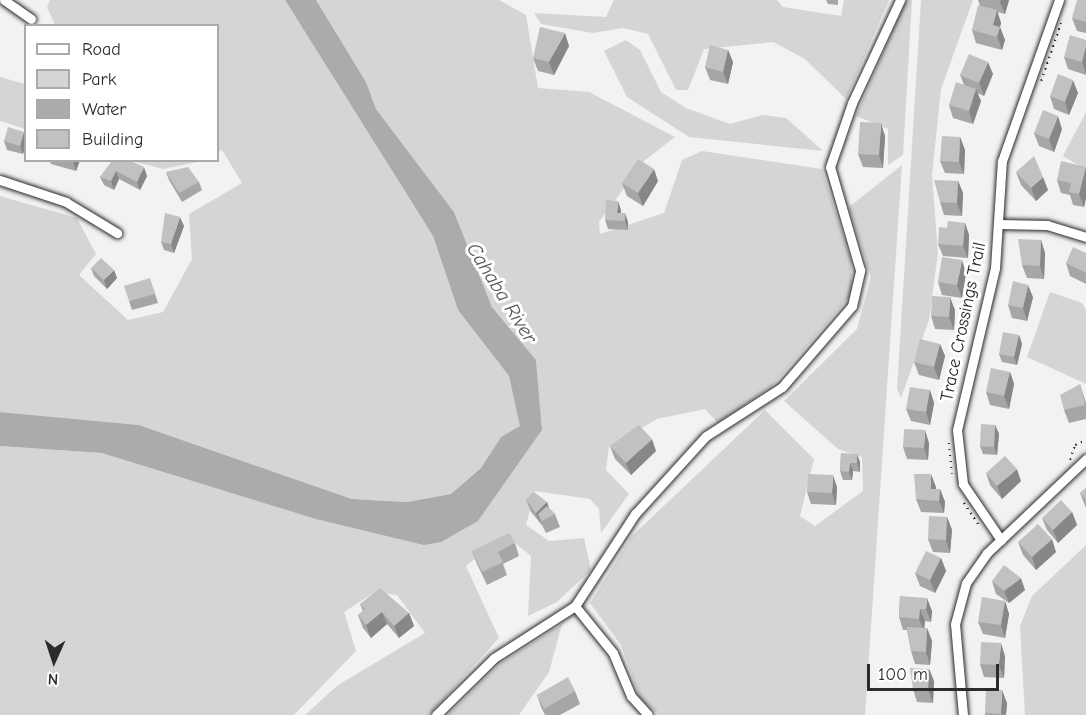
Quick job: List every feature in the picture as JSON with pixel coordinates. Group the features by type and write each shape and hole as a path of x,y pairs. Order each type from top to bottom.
{"street":[{"path":"4,0 31,19"},
{"path":"436,715 494,658 575,606 635,514 706,436 782,387 852,306 860,270 831,166 852,103 900,0"},
{"name":"Trace Crossings Trail","path":"1001,540 970,499 956,443 995,268 999,224 999,176 1006,144 1059,0"},
{"path":"0,180 72,204 117,233"},
{"path":"999,224 1047,225 1086,237"},
{"path":"963,715 958,608 974,569 1086,459"},
{"path":"575,606 613,653 631,696 648,715"}],"path":[{"path":"1039,85 1062,19"},
{"path":"949,434 955,482"},
{"path":"1069,465 1075,445 1086,440"},
{"path":"962,498 983,530"}],"green space":[{"path":"50,0 285,0 433,236 458,310 509,376 521,426 501,437 481,468 451,494 407,502 352,499 139,425 0,412 0,196 77,218 96,254 79,275 128,320 163,312 192,259 189,214 242,183 222,150 219,152 219,24 55,24 47,7"},
{"path":"316,0 499,0 526,15 538,88 589,92 675,137 644,161 599,222 600,234 664,213 682,160 702,151 822,169 851,261 852,294 772,386 718,423 705,409 657,419 609,447 606,470 629,494 601,533 599,509 590,499 535,491 526,525 549,541 584,538 591,570 557,602 528,616 531,556 505,535 466,566 499,638 429,715 305,715 338,685 425,633 397,595 375,592 344,612 356,651 294,715 0,715 0,446 102,453 190,477 478,521 542,430 536,360 492,307 454,212 376,109 366,82"},
{"path":"614,0 777,0 783,7 841,16 844,0 889,0 846,99 805,59 773,42 704,49 688,90 676,90 648,34 623,28 593,33 541,24 534,13 606,17"},
{"path":"906,0 912,0 903,155 888,165 888,129 856,116"},
{"path":"921,0 973,0 941,89 932,175 938,253 929,320 901,398 897,389"},
{"path":"626,40 640,50 661,92 686,108 730,124 762,115 786,118 823,151 689,137 627,97 604,51"},
{"path":"0,77 24,84 24,129 0,121"},
{"path":"1086,112 1086,170 1063,156"},
{"path":"136,162 197,162 163,169"},
{"path":"902,165 865,715 658,715 640,698 621,645 590,603 632,536 765,410 814,459 800,516 815,526 863,491 862,457 838,449 784,401 857,329 871,277 849,207"},
{"path":"1050,292 1082,303 1086,310 1086,384 1027,357"},
{"path":"1086,545 1086,715 1025,715 1020,626 1032,596"},
{"path":"562,624 549,672 519,715 448,715 500,664"}],"water":[{"path":"285,0 316,0 366,82 376,109 454,212 492,307 536,360 542,430 478,521 441,542 424,545 316,519 102,453 0,446 0,412 139,425 352,499 407,502 451,494 481,468 501,437 520,426 509,376 458,310 433,236"}],"building":[{"path":"1077,0 1086,0 1086,22 1072,18"},
{"path":"978,5 997,10 993,25 1000,27 997,37 972,30"},
{"path":"540,27 565,33 549,62 533,58"},
{"path":"1070,35 1086,40 1082,62 1064,57"},
{"path":"710,45 728,50 723,72 705,67"},
{"path":"969,54 988,62 979,83 960,75"},
{"path":"1058,74 1073,80 1065,102 1050,96"},
{"path":"956,82 976,89 969,111 949,105"},
{"path":"1043,110 1058,116 1049,139 1034,133"},
{"path":"860,122 881,123 879,155 858,154"},
{"path":"8,127 24,132 20,146 4,141"},
{"path":"942,136 960,137 959,162 940,161"},
{"path":"1034,156 1043,177 1031,188 1016,172"},
{"path":"638,159 654,169 638,193 622,183"},
{"path":"1061,161 1086,167 1079,194 1069,192 1071,183 1057,180"},
{"path":"111,162 133,162 144,167 137,182 116,171 111,181 100,177"},
{"path":"188,167 199,182 179,193 166,172"},
{"path":"934,180 958,181 957,203 940,202"},
{"path":"606,200 618,201 617,213 625,213 625,221 605,220"},
{"path":"165,213 180,217 171,244 161,242"},
{"path":"948,221 965,223 963,246 938,244 939,227 947,228"},
{"path":"1018,239 1041,240 1040,266 1022,265"},
{"path":"1073,247 1086,253 1086,273 1066,263"},
{"path":"942,257 962,260 957,285 938,282"},
{"path":"101,258 114,270 104,280 91,268"},
{"path":"150,278 155,294 129,301 124,286"},
{"path":"1013,281 1028,285 1023,308 1008,305"},
{"path":"932,296 950,297 949,317 931,316"},
{"path":"1003,332 1019,335 1014,357 999,354"},
{"path":"920,339 940,344 934,367 914,362"},
{"path":"991,368 1010,372 1004,396 986,392"},
{"path":"1080,384 1085,405 1064,410 1060,395"},
{"path":"910,387 930,390 926,412 906,409"},
{"path":"981,424 995,425 994,447 980,446"},
{"path":"639,425 652,439 626,463 610,446"},
{"path":"904,429 925,430 924,448 903,447"},
{"path":"841,453 857,454 857,463 850,463 849,472 840,471"},
{"path":"1005,456 1017,469 997,486 986,473"},
{"path":"808,474 833,475 832,493 807,492"},
{"path":"914,474 931,474 931,489 940,489 939,501 916,499"},
{"path":"1086,488 1086,500 1080,493"},
{"path":"534,492 547,502 536,513 526,499"},
{"path":"1061,500 1072,512 1053,530 1042,518"},
{"path":"547,506 555,514 542,521 538,514"},
{"path":"929,516 947,517 946,540 928,539"},
{"path":"1038,524 1052,539 1032,557 1018,542"},
{"path":"509,533 515,543 498,552 503,562 482,572 472,551"},
{"path":"926,551 941,558 930,580 915,573"},
{"path":"1004,565 1021,578 1004,591 992,581"},
{"path":"380,588 409,613 394,626 382,612 366,625 358,615 365,609 360,604"},
{"path":"900,596 927,598 926,609 920,609 919,619 899,617"},
{"path":"982,597 1005,601 1001,625 978,622"},
{"path":"907,627 927,628 926,652 911,651"},
{"path":"981,642 1001,643 999,665 980,664"},
{"path":"910,668 929,669 928,690 913,689"},
{"path":"568,677 575,691 544,709 537,695"},
{"path":"986,689 1002,690 1001,714 985,713"}],"water label":[{"name":"Cahaba River","path":"502,293"}]}
